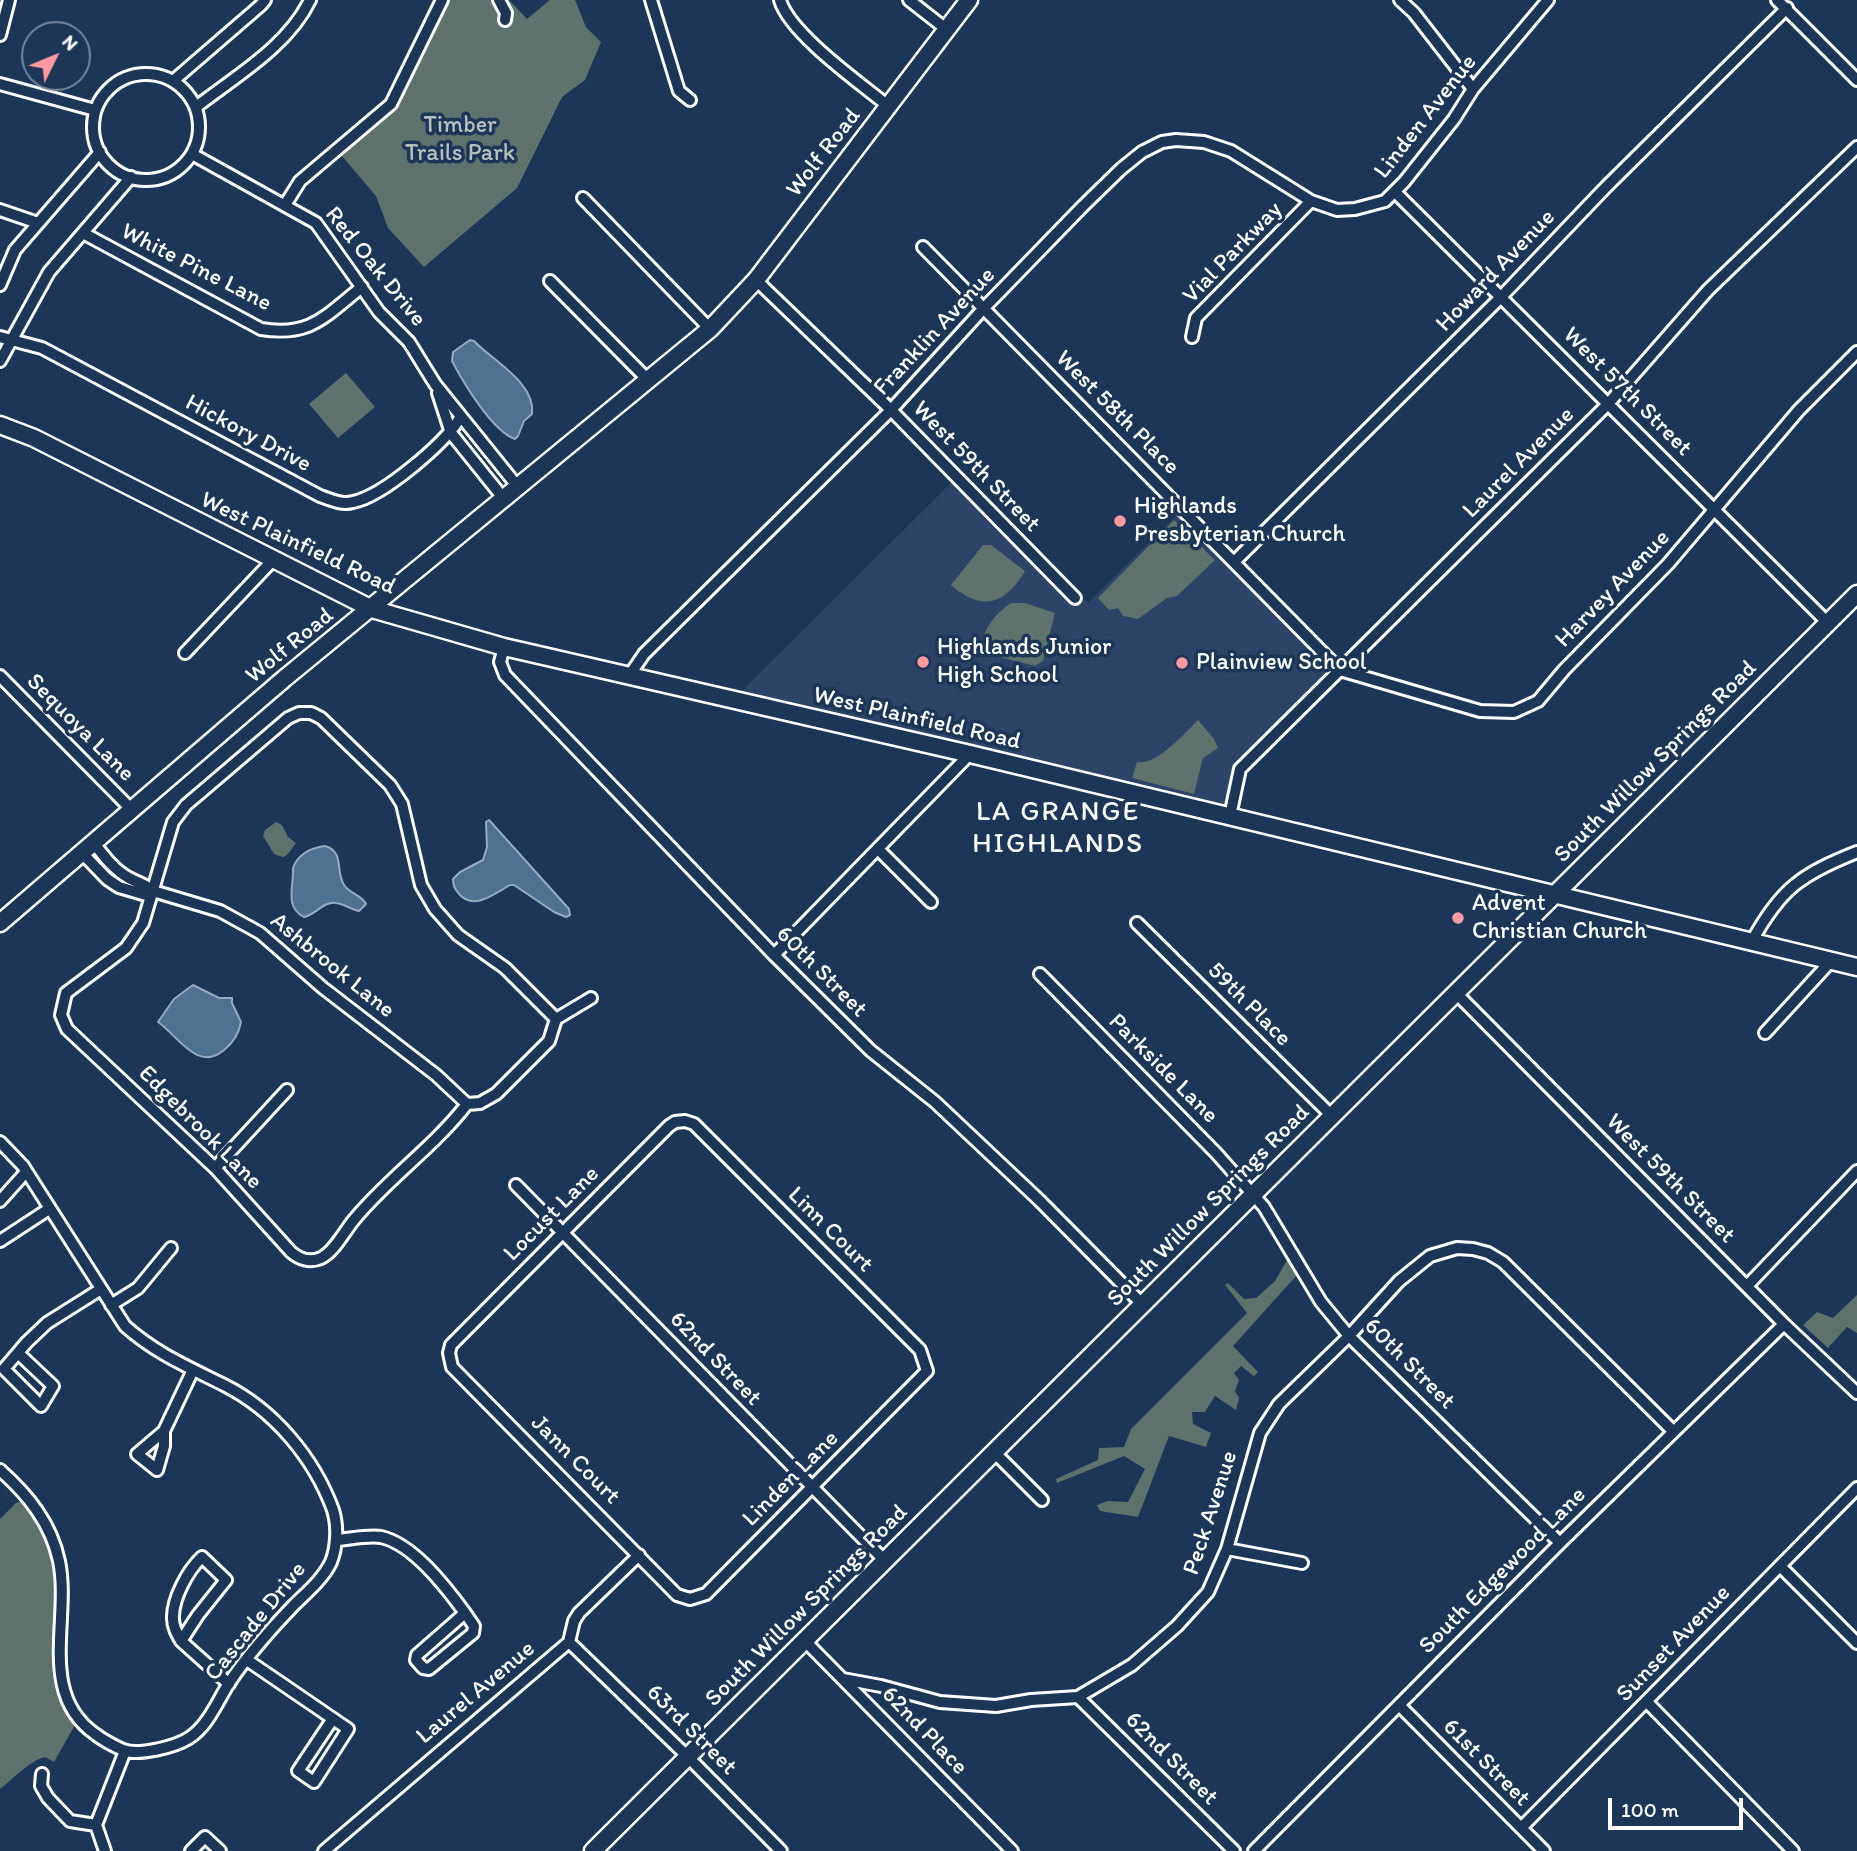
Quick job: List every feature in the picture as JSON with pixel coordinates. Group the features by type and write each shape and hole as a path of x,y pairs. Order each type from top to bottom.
{"main road":[{"name":"Wolf Road","path":"0,923 275,687 710,328 756,279 969,0"},
{"name":"West Plainfield Road","path":"0,425 34,438 372,609 504,647 970,754 1857,967"},
{"name":"South Willow Springs Road","path":"593,1851 1857,594"}],"street":[{"path":"0,34 9,0"},
{"path":"173,81 264,0"},
{"path":"196,107 287,36 302,18 310,0"},
{"path":"285,205 300,181 391,104 442,0"},
{"path":"499,0 506,13 505,20"},
{"path":"651,0 680,92 691,100"},
{"path":"780,0 782,9 817,49 888,106"},
{"path":"909,0 946,29"},
{"path":"1400,0 1414,13 1473,89"},
{"name":"Linden Avenue","path":"1311,201 1346,211 1385,201 1454,119 1473,89 1548,0"},
{"path":"1777,0 1857,80"},
{"name":"Howard Avenue","path":"1234,562 1787,8"},
{"path":"154,74 173,81 187,93 196,107 200,125 192,154 184,165 169,176 151,180 131,177 110,166 96,145 93,127 96,110 104,94 128,77 154,74"},
{"path":"0,85 96,110"},
{"name":"Franklin Avenue","path":"629,676 644,654 891,410 984,308 1121,169 1142,152 1162,142 1187,140 1218,145 1241,156 1311,201"},
{"name":"Laurel Avenue","path":"1230,816 1240,769 1608,404 1707,290 1857,147"},
{"path":"0,285 15,250 100,152"},
{"name":"Red Oak Drive","path":"192,154 316,223 379,312 409,342 460,418 518,487"},
{"path":"0,360 6,338 49,272 131,177"},
{"name":"West 57th Street","path":"1395,192 1828,623"},
{"path":"583,198 710,328"},
{"name":"Vial Parkway","path":"1192,337 1196,318 1311,201"},
{"path":"0,211 38,223"},
{"name":"White Pine Lane","path":"83,233 261,328 281,332 298,330 316,323 362,287"},
{"name":"West 58th Place","path":"923,247 1340,670"},
{"name":"West 59th Street","path":"756,279 891,410 1075,598"},
{"path":"550,281 648,380"},
{"name":"Hickory Drive","path":"6,338 42,348 332,501 352,503 381,491 451,433 460,418"},
{"name":"Harvey Avenue","path":"1340,670 1480,711 1514,712 1538,701 1716,511 1799,410 1857,352"},
{"name":"Red Oak Drive","path":"435,384 451,433 504,499"},
{"path":"185,653 273,560"},
{"name":"60th Street","path":"504,647 500,662 505,675 774,955 871,1051 963,1128 1143,1305"},
{"name":"Sequoya Lane","path":"0,676 131,809"},
{"path":"153,891 173,822 186,805 288,718 299,713 311,713 325,721 390,785 402,804 421,885 435,909 458,934 505,968 556,1019"},
{"path":"774,955 970,754"},
{"name":"Ashbrook Lane","path":"87,847 127,877 146,884 153,891 220,911 260,933 323,988 436,1075 467,1104"},
{"path":"878,849 930,902"},
{"path":"1752,941 1765,917 1802,878 1857,852"},
{"name":"Edgebrook Lane","path":"153,891 143,923 133,940 71,989 63,998 61,1015 67,1029 215,1168 291,1252 302,1259 316,1260 325,1255 361,1211 449,1128 467,1104"},
{"name":"59th Place","path":"1137,923 1332,1116"},
{"path":"1765,1033 1831,961"},
{"name":"Parkside Lane","path":"1040,974 1216,1153 1253,1195"},
{"name":"West 59th Street","path":"1456,993 1784,1324 1857,1393"},
{"path":"467,1104 480,1103 496,1094 549,1041 556,1019 591,998"},
{"path":"215,1168 287,1090"},
{"name":"Locust Lane","path":"449,1353 451,1345 669,1126 685,1121 694,1124"},
{"name":"Linn Court","path":"694,1124 920,1350 927,1371"},
{"path":"0,1142 19,1160 125,1326 143,1342 192,1371 226,1386 257,1407 276,1422 294,1442 310,1465 333,1512 337,1540 380,1537 404,1547 444,1585 465,1613 474,1626 473,1633 429,1669 423,1668 416,1660 417,1655 465,1613"},
{"path":"1747,1286 1857,1171"},
{"path":"0,1201 26,1172"},
{"name":"62nd Street","path":"516,1185 885,1561"},
{"name":"60th Street","path":"1253,1195 1264,1207 1321,1302 1349,1336 1560,1543"},
{"path":"0,1241 49,1209"},
{"path":"111,1306 138,1288 172,1248"},
{"name":"Peck Avenue","path":"843,1679 940,1702 996,1706 1031,1700 1078,1697 1132,1665 1177,1626 1208,1592 1227,1549 1259,1433 1279,1404 1349,1336 1399,1281 1430,1256 1457,1248 1488,1253 1509,1267 1673,1431"},
{"path":"18,1353 53,1386 41,1406 4,1369 18,1353 47,1324 101,1289"},
{"name":"South Edgewood Lane","path":"1254,1851 1560,1543 1784,1324"},
{"name":"Jann Court","path":"449,1353 452,1367 677,1595"},
{"path":"164,1431 192,1371"},
{"name":"Linden Lane","path":"677,1595 690,1599 706,1594 927,1371"},
{"path":"994,1452 1042,1500"},
{"path":"0,1470 37,1508 56,1549 63,1597 59,1664 64,1693 85,1726 125,1751 96,1825 105,1851"},
{"name":"Sunset Avenue","path":"1521,1828 1857,1488"},
{"name":"Cascade Drive","path":"125,1751 170,1748 191,1737 208,1719 229,1684 275,1625 321,1577 331,1562 337,1540"},
{"path":"1227,1549 1301,1563"},
{"name":"Laurel Avenue","path":"324,1851 569,1642 573,1621 579,1613 639,1555"},
{"path":"181,1641 226,1580 202,1556 195,1563 175,1605 175,1632 181,1641 229,1684"},
{"path":"1780,1566 1857,1643"},
{"name":"62nd Place","path":"805,1641 1012,1851"},
{"name":"63rd Street","path":"569,1642 688,1756 781,1851"},
{"path":"247,1660 348,1729 314,1782 298,1771 332,1720"},
{"name":"62nd Street","path":"1078,1697 1234,1851"},
{"path":"1647,1702 1793,1851"},
{"name":"61st Street","path":"1399,1705 1544,1851"},
{"path":"42,1774 41,1786 48,1798 70,1821 96,1825"},
{"path":"191,1851 205,1837 220,1851"}],"shaded area":[{"path":"470,340 512,373 527,392 532,414 524,421 515,439 488,416 452,361 453,352"},
{"path":"954,480 1065,593 1089,602 1180,512 1332,666 1326,676 1252,749 1232,775 1224,804 740,693"},
{"path":"489,820 569,909 570,915 566,917 554,912 514,885 478,901 465,899 459,894 453,879 460,872 483,860 487,847 486,822"},
{"path":"325,846 337,857 344,885 366,904 359,911 331,903 304,917 294,908 292,902 293,868 305,852"},
{"path":"193,985 219,998 232,998 241,1022 233,1041 214,1056 205,1057 188,1050 158,1022 174,999"}],"green space":[{"name":"Timber Trails Park","path":"450,0 509,0 527,19 550,0 575,0 586,27 601,42 585,80 562,97 517,188 424,267 388,228 376,196 341,155 400,100"},
{"path":"346,373 375,407 338,438 309,404"},
{"path":"1174,520 1215,560 1177,596 1167,598 1138,619 1123,616 1118,608 1109,610 1098,598"},
{"path":"983,545 991,545 1025,571 1009,591 992,601 973,599 951,585"},
{"path":"1011,603 1025,603 1055,613 1043,661 1035,666 980,652 990,624"},
{"path":"1198,720 1218,748 1203,758 1194,794 1132,778 1137,762 1145,762 1161,754"},
{"path":"276,822 282,825 288,837 296,843 283,857 274,854 263,836 265,830"},
{"path":"1287,1260 1298,1274 1233,1346 1258,1372 1254,1376 1241,1366 1234,1373 1239,1380 1235,1391 1239,1398 1236,1410 1215,1396 1205,1412 1192,1412 1193,1424 1211,1433 1206,1447 1169,1436 1138,1517 1100,1511 1097,1505 1108,1501 1128,1502 1145,1469 1124,1456 1057,1483 1056,1479 1098,1460 1099,1448 1124,1447 1131,1429 1247,1313 1225,1285 1228,1283 1244,1299 1256,1298 1275,1281"},
{"path":"1857,1295 1857,1333 1847,1327 1828,1348 1803,1325 1817,1312 1833,1318"},
{"path":"21,1501 41,1528 51,1560 55,1595 53,1680 61,1702 75,1725 54,1762 45,1757 39,1759 0,1789 0,1519"}],"place":[{"name":"Highlands Presbyterian Church","path":"1120,521"},
{"name":"Highlands Junior High School","path":"923,662"},
{"name":"Plainview School","path":"1182,663"},
{"name":"Advent Christian Church","path":"1458,918"}],"district":[{"name":"LA GRANGE HIGHLANDS","path":"1058,829"}]}
